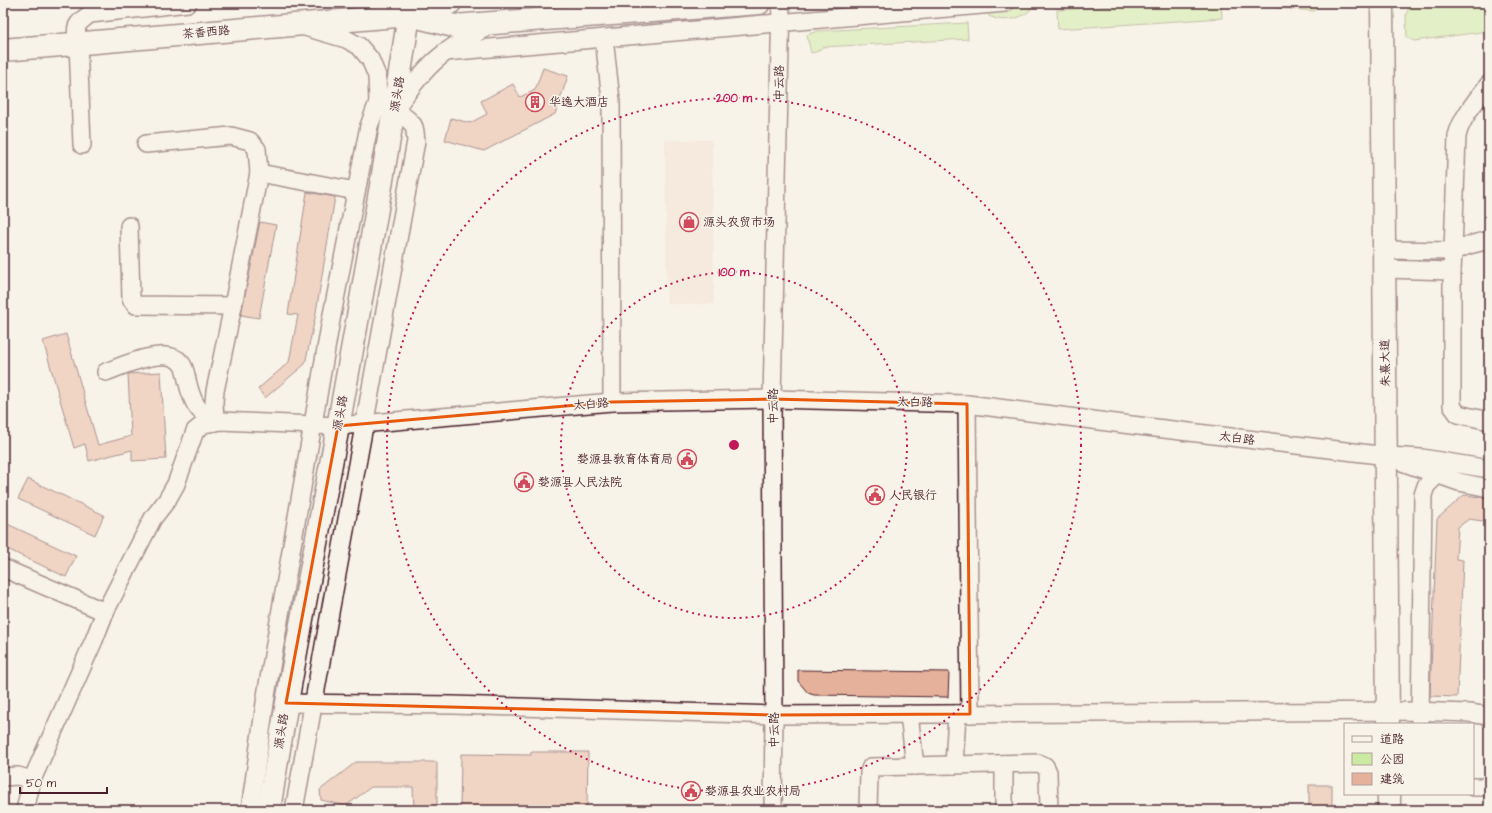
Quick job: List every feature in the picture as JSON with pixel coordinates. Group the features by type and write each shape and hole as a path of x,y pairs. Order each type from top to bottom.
{"main road":[{"path":"409,9 450,3"},
{"path":"409,9 454,26 758,3"},
{"name":"朱熹大道","path":"1382,3 1388,718"},
{"name":"茶香西路","path":"3,50 298,24 409,9"},
{"name":"源头路","path":"268,810 286,702 338,426 386,106 409,9"},
{"path":"1389,795 1389,810"}],"street":[{"path":"82,145 78,43 76,29 80,21 90,14 188,3"},
{"name":"中云路","path":"773,810 774,715 772,399 781,3"},
{"path":"445,52 1006,3"},
{"path":"250,810 266,696 313,425 369,126 386,106 417,80 445,52 467,38 497,23"},
{"path":"294,810 416,141 415,131 412,124 386,106 370,59 360,46 346,39 298,24"},
{"path":"604,38 611,100 612,402"},
{"path":"1489,84 1458,130 1452,271 1452,406 1458,414 1489,421"},
{"path":"146,144 231,136 250,141 257,149 259,173 215,391 215,422"},
{"path":"259,173 356,191"},
{"path":"129,226 131,299 136,305 233,306"},
{"path":"1384,259 1453,251 1489,240"},
{"path":"1384,259 1452,271"},
{"path":"106,372 138,359 159,356 175,358 181,362 186,373 190,391 196,406 204,416 215,422"},
{"name":"太白路","path":"215,422 256,422 338,426 612,402 772,399 968,404 1387,456 1422,458 1489,469"},
{"path":"954,765 964,714 968,404"},
{"path":"25,810 32,780 105,612 153,518 167,500 176,484 195,431 204,424 215,422"},
{"path":"1387,456 1411,466 1459,482 1489,488"},
{"path":"1420,718 1423,495 1426,486 1437,475"},
{"path":"3,568 105,612"},
{"path":"286,702 453,705 774,715 964,714 1388,718 1420,718 1469,714 1489,716"},
{"path":"910,714 915,766"},
{"path":"868,810 869,772 871,768 1038,763 1045,766 1048,772 1048,810"},
{"path":"1004,764 1004,810"},
{"path":"3,777 18,776 32,780"},
{"path":"1474,787 1489,787"}],"highlighted area":[{"path":"772,399 967,404 970,714 774,715 286,703 338,426 612,402"}],"shaded area":[{"name":"源头农贸市场","path":"665,140 712,140 714,304 667,304"}],"green space":[{"path":"1157,3 1221,3 1222,18 1058,29 1057,10"},
{"path":"1265,3 1319,3 1314,11 1266,7"},
{"path":"1410,3 1489,3 1489,31 1414,41 1407,37 1406,16"},
{"path":"1031,4 1031,9 1027,13 1017,18 1006,20 989,16 988,8"},
{"path":"967,23 968,39 823,47 816,52 811,53 807,35 817,31"}],"building":[{"name":"华逸大酒店","path":"543,68 568,76 555,114 484,151 445,140 451,118 470,123 487,114 481,101 513,84 520,97 535,90"},
{"path":"307,192 335,197 315,318 305,364 265,398 258,389 289,362 298,315 288,314"},
{"path":"260,222 276,225 259,318 241,315"},
{"path":"66,334 98,445 131,436 128,374 161,372 166,459 132,461 132,450 89,461 85,444 74,448 43,341"},
{"path":"28,479 104,515 95,535 18,499"},
{"path":"1464,495 1489,498 1489,522 1469,519 1458,527 1456,559 1463,560 1457,697 1430,696 1437,519"},
{"path":"3,522 76,556 66,577 3,547"},
{"path":"798,670 949,672 948,697 814,695 808,693 798,681"},
{"path":"531,752 588,752 587,810 460,810 461,754 531,755"},
{"path":"356,762 437,762 437,810 414,810 413,787 371,787 346,806 321,800 320,790"},
{"path":"1309,785 1332,785 1332,810 1309,810"}],"place":[{"name":"华逸大酒店","path":"535,102"},
{"name":"源头农贸市场","path":"689,222"},
{"name":"婺源县教育体育局","path":"687,459"},
{"name":"婺源县人民法院","path":"524,482"},
{"name":"人民银行","path":"875,495"},
{"name":"婺源县农业农村局","path":"691,791"}]}
